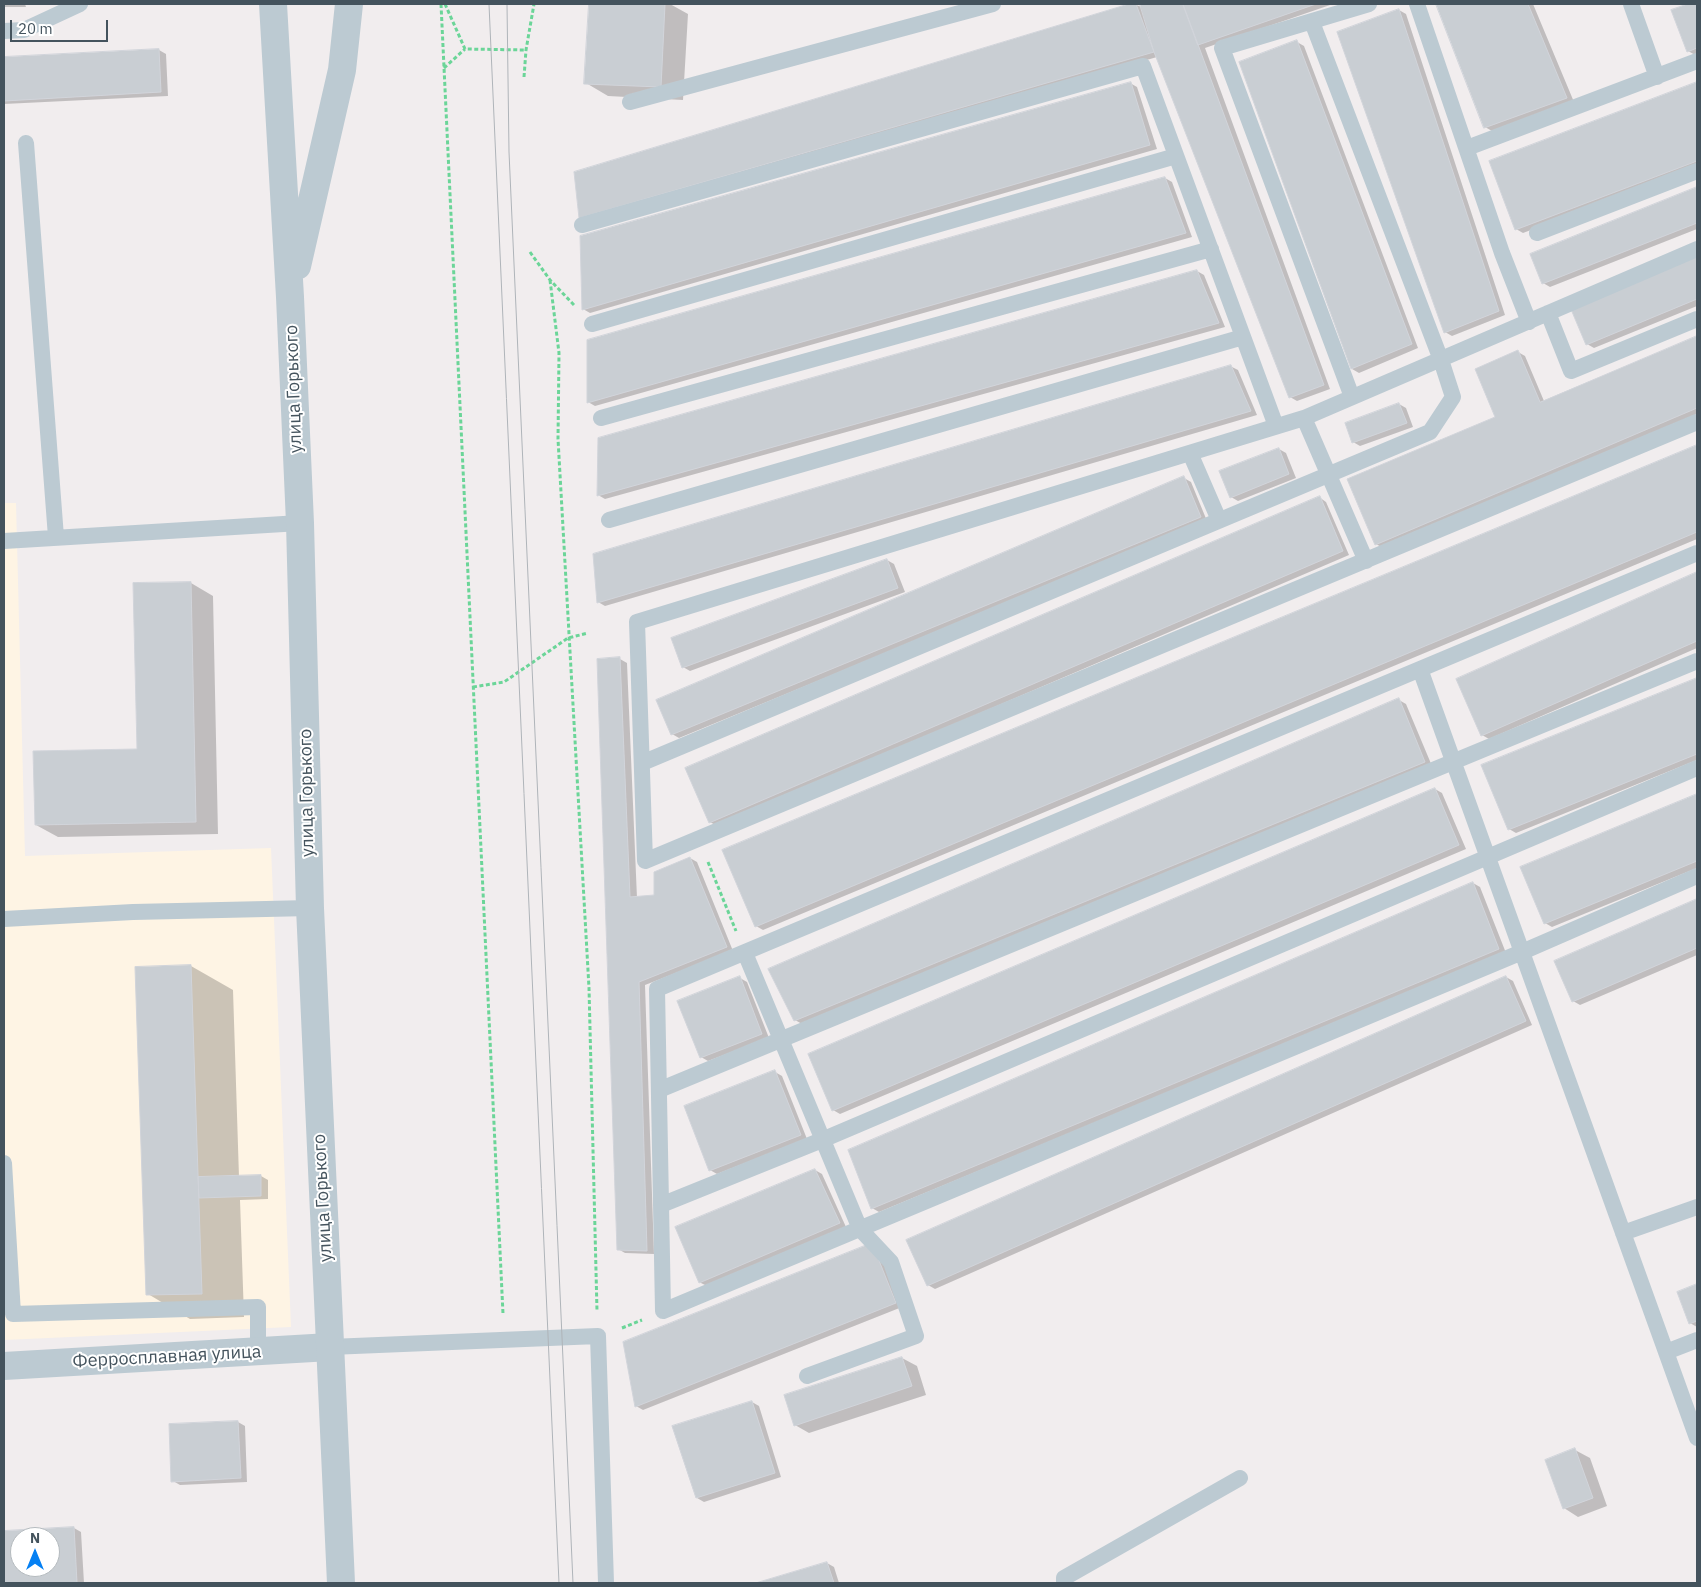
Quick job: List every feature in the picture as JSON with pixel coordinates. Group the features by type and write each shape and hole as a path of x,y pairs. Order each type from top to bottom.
{"street":[{"name":"улица Горького","path":"273,4 290,297 300,523 310,908 341,1583"},
{"path":"290,297 342,70 349,4"},
{"name":"Ферросплавная улица","path":"4,1366 330,1347"}],"lane":[{"path":"4,31 24,30 80,4"},
{"path":"630,102 993,4"},
{"path":"1352,397 1222,48 1369,4"},
{"path":"1417,4 1502,253 1529,322"},
{"path":"1630,4 1657,77"},
{"path":"642,763 1430,432 1453,397 1441,360 1312,22"},
{"path":"1467,148 1697,62"},
{"path":"582,226 1143,66 1276,426"},
{"path":"26,144 56,537"},
{"path":"592,324 1176,156"},
{"path":"1537,233 1697,172"},
{"path":"601,418 1211,249"},
{"path":"1697,249 1304,418 637,622 645,861 1697,422"},
{"path":"1548,314 1571,370 1697,319"},
{"path":"609,520 1243,337"},
{"path":"1304,418 1366,561"},
{"path":"1190,453 1219,520"},
{"path":"4,540 300,523"},
{"path":"1697,554 657,989 663,1311 1522,952 1697,876"},
{"path":"659,1090 1697,662"},
{"path":"1420,669 1697,1438"},
{"path":"661,1205 822,1140 1697,768"},
{"path":"4,918 132,912 310,908"},
{"path":"744,953 860,1229 891,1262 916,1336 807,1376"},
{"path":"4,1163 12,1314 258,1307 258,1351"},
{"path":"1624,1233 1697,1207"},
{"path":"330,1347 598,1336 606,1583"},
{"path":"1666,1352 1697,1340"},
{"path":"1064,1583 1064,1578 1240,1478"}],"path":[{"path":"441,4 504,1340"},
{"path":"445,4 465,50"},
{"path":"524,77 526,50 534,4"},
{"path":"444,68 465,50 526,50"},
{"path":"530,252 550,280 574,305"},
{"path":"550,280 559,353 558,439 589,988 598,1336 663,1311"},
{"path":"472,687 504,682 568,638 588,633"},
{"path":"698,839 723,895 744,953"}],"shaded area":[{"path":"4,503 16,503 25,856 271,848 291,1327 4,1340"}],"building":[{"path":"589,4 665,4 661,87 584,84"},
{"path":"1129,4 1136,4 1154,52 579,218 574,172"},
{"path":"1140,4 1183,4 1324,385 1289,398 1154,52"},
{"path":"1183,4 1316,4 1198,45"},
{"path":"1436,4 1528,4 1567,98 1484,128"},
{"path":"1688,4 1697,4 1697,48 1687,52 1671,10"},
{"path":"1399,9 1499,311 1444,333 1337,32"},
{"path":"1297,40 1412,344 1351,369 1239,62"},
{"path":"159,49 161,92 4,101 4,57"},
{"path":"1131,82 1150,145 582,310 580,236"},
{"path":"1697,82 1697,161 1515,230 1489,161"},
{"path":"1165,177 1186,233 587,403 587,340"},
{"path":"1697,187 1697,223 1542,284 1530,254"},
{"path":"1697,255 1697,299 1586,345 1570,307"},
{"path":"1197,270 1219,323 597,496 598,438"},
{"path":"1697,336 1697,408 1375,545 1347,479 1495,417 1475,369 1518,350 1540,402"},
{"path":"1231,365 1251,411 597,603 593,554"},
{"path":"1399,403 1407,423 1352,443 1345,423"},
{"path":"1697,445 1697,532 755,927 722,850"},
{"path":"1279,448 1289,474 1230,498 1219,471"},
{"path":"1184,476 1201,517 671,735 656,700"},
{"path":"1320,496 1343,551 709,823 685,768"},
{"path":"887,559 898,588 682,668 671,638"},
{"path":"1697,572 1697,641 1481,736 1456,679"},
{"path":"191,582 196,822 35,825 33,751 137,749 133,583"},
{"path":"620,657 630,897 654,895 654,872 690,857 727,947 639,982 647,1251 617,1250 597,659"},
{"path":"1697,678 1697,754 1508,830 1481,765"},
{"path":"1399,698 1425,762 794,1021 768,969"},
{"path":"1435,788 1459,845 832,1111 808,1054"},
{"path":"1697,794 1697,861 1544,924 1520,867"},
{"path":"1473,882 1499,949 871,1209 848,1150"},
{"path":"1697,899 1697,948 1572,1002 1554,961"},
{"path":"191,965 202,1294 146,1295 135,967"},
{"path":"740,976 762,1034 700,1058 677,1001"},
{"path":"1506,976 1526,1021 927,1286 906,1240"},
{"path":"775,1070 801,1135 709,1171 684,1106"},
{"path":"815,1169 840,1223 699,1283 675,1227"},
{"path":"261,1175 261,1196 199,1198 198,1177"},
{"path":"872,1243 896,1303 635,1407 623,1342"},
{"path":"1697,1284 1697,1321 1689,1324 1677,1292"},
{"path":"902,1357 912,1386 794,1426 784,1395"},
{"path":"752,1401 775,1473 696,1498 672,1426"},
{"path":"238,1421 241,1478 171,1482 169,1424"},
{"path":"1575,1448 1593,1498 1563,1509 1545,1460"},
{"path":"74,1527 77,1583 4,1583 4,1531 10,1531 10,1577 60,1577 60,1528"},
{"path":"827,1562 834,1583 756,1583"}],"tram line":[{"path":"489,4 559,1583"},
{"path":"507,4 509,152 573,1583"}]}
